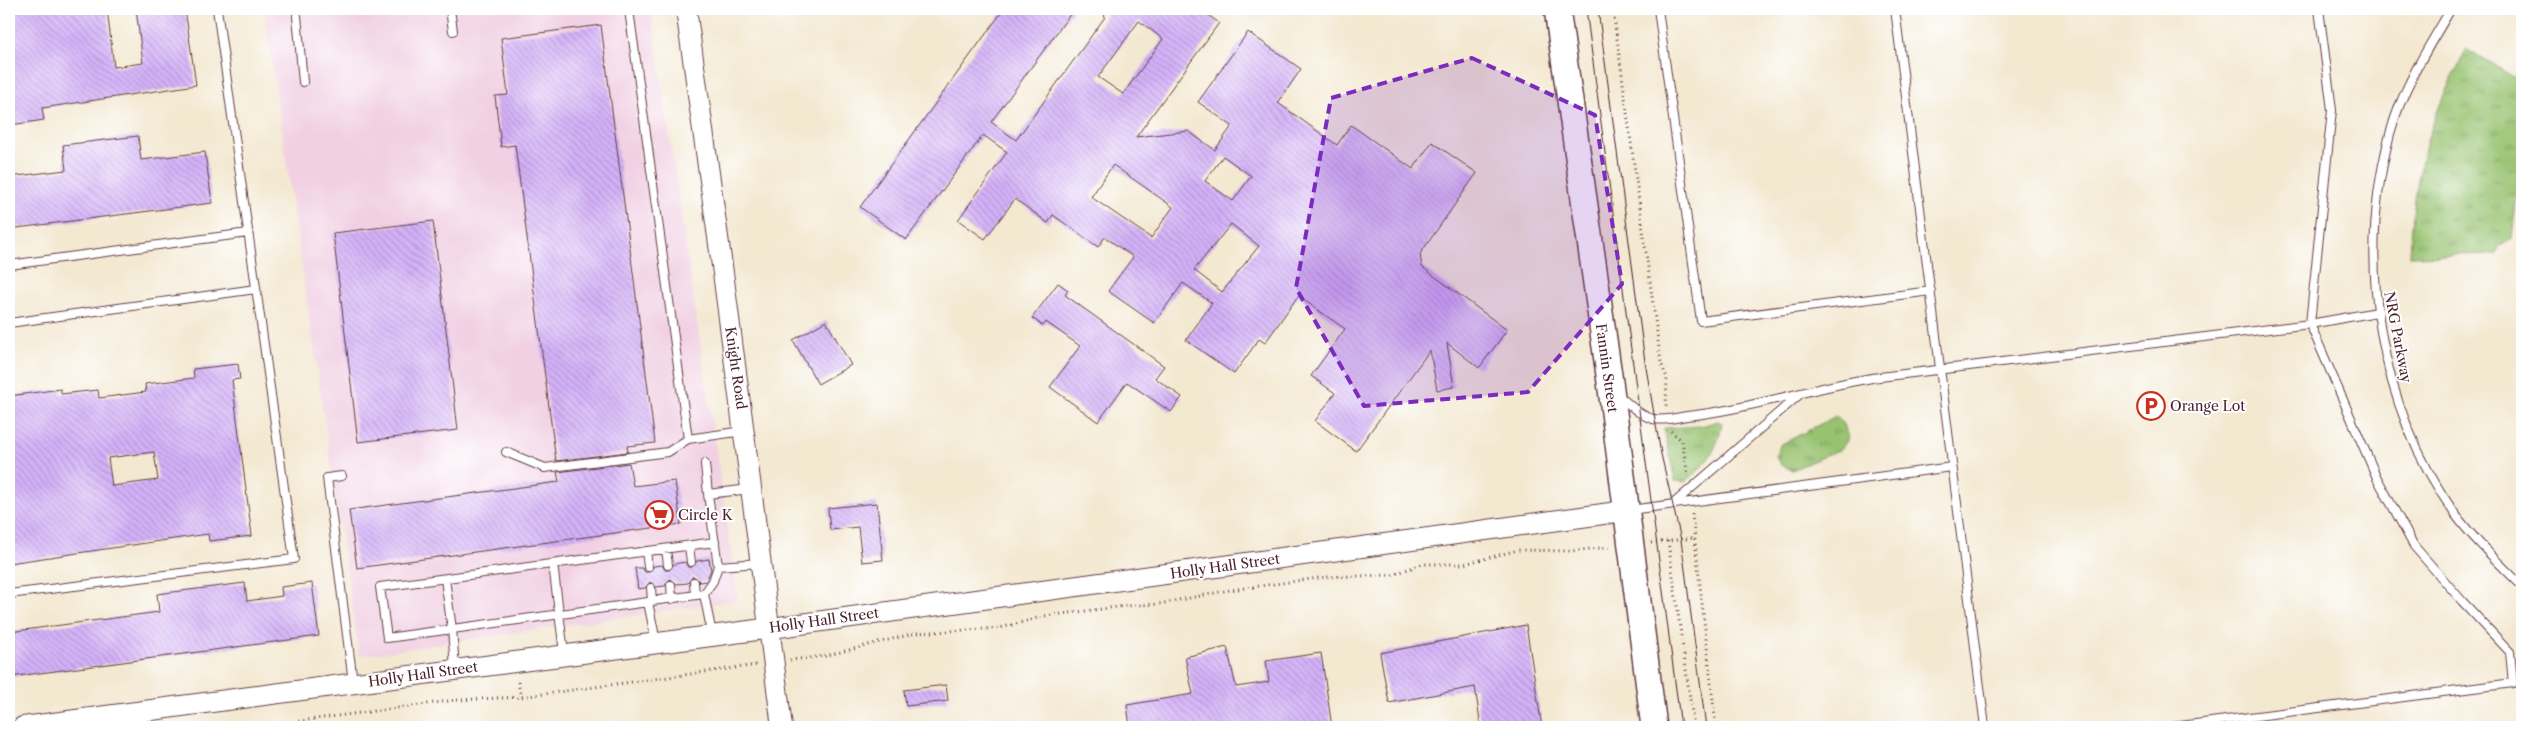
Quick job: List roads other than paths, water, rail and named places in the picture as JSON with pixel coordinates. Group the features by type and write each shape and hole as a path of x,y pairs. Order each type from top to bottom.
{"main road":[{"name":"Fannin Street","path":"1557,9 1611,389 1654,727"}],"street":[{"name":"Knight Road","path":"686,9 752,488 782,727"},
{"name":"Holly Hall Street","path":"23,727 713,636 1626,511"}],"lane":[{"path":"9,594 294,560 217,9"},
{"path":"450,9 453,31"},
{"path":"1658,9 1701,321 1931,291"},
{"path":"1895,9 1985,727"},
{"path":"2172,727 2513,683 2510,652 2414,546 2377,478 2310,324 2332,110 2319,9"},
{"name":"NRG Parkway","path":"2451,9 2415,69 2390,134 2377,200 2374,256 2377,312 2390,375 2414,444 2455,514 2495,560 2522,586"},
{"path":"297,16 303,82"},
{"path":"630,17 688,439"},
{"path":"9,265 248,233"},
{"path":"9,323 256,290"},
{"path":"1611,389 1639,412 1654,419 1706,414 1800,395 1833,384 2310,324 2377,312"},
{"path":"1673,504 1800,395"},
{"path":"506,452 545,468 668,452 688,439 744,431"},
{"path":"705,464 708,494 715,542 718,566 713,581 704,594 387,638 380,588 715,542"},
{"path":"1626,511 1952,467"},
{"path":"342,476 327,478 354,684"},
{"path":"708,494 752,488"},
{"path":"689,546 691,562"},
{"path":"666,549 668,564"},
{"path":"646,552 648,567"},
{"path":"718,566 762,563"},
{"path":"553,564 564,656"},
{"path":"445,579 455,670"},
{"path":"694,582 696,596"},
{"path":"671,585 672,599"},
{"path":"650,588 650,602 656,643"},
{"path":"704,594 713,636"}],"tram line":[{"path":"1586,9 1681,727"},
{"path":"1598,9 1645,362 1661,454 1681,540 1706,727"}],"place":[{"name":"Orange Lot","path":"2151,406"},
{"name":"Circle K","path":"659,515"}]}
